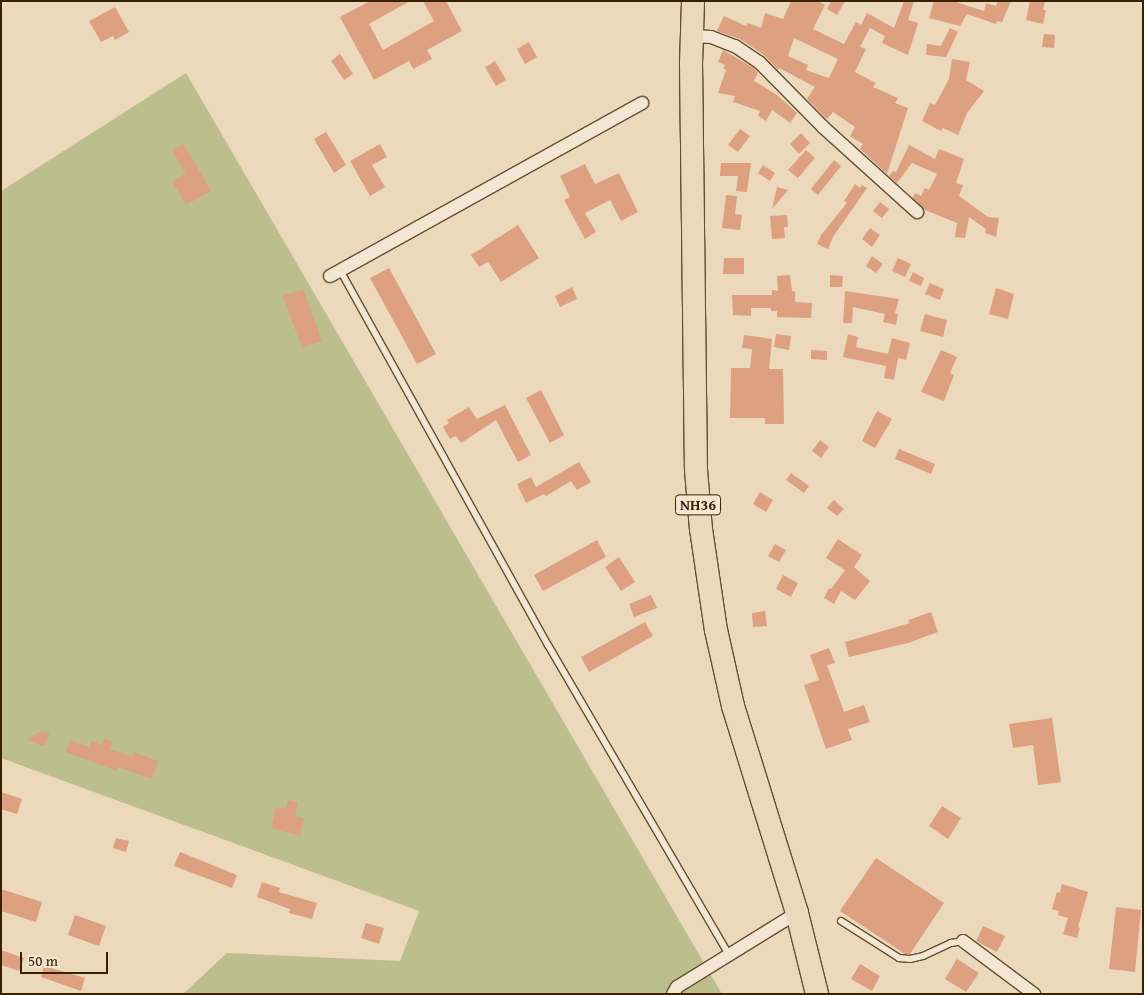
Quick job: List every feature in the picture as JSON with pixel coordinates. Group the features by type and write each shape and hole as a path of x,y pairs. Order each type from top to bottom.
{"highway":[{"name":"NH36","path":"693,1 696,470 701,529 716,630 733,706 797,913 817,994"}],"street":[{"path":"692,36 711,37 735,46 759,62 823,127 917,212"},
{"path":"335,273 642,103"},
{"path":"673,994 677,987 797,913"},
{"path":"963,941 1034,994"}],"lane":[{"path":"335,273 548,645 729,955"},
{"path":"841,921 899,958 910,959 923,956 951,943 963,941"}],"green space":[{"path":"186,73 722,994 183,994 227,953 400,961 419,911 1,758 1,191"}],"building":[{"path":"370,1 410,1 369,24 383,50 434,21 423,1 446,1 462,31 427,50 432,59 413,69 409,61 374,80 340,17"},
{"path":"791,1 818,1 825,5 813,29 844,44 856,22 861,25 867,13 894,28 904,1 914,1 908,20 918,23 908,55 882,43 885,36 870,28 860,47 866,49 855,72 876,83 873,87 898,98 895,103 908,108 887,174 860,149 863,144 850,136 855,127 833,112 827,119 807,99 815,87 779,68 778,70 764,55 740,39 717,31 724,16 746,26 748,23 761,28 765,13 783,19","holes":["794,38 838,59 829,78 806,70 808,65 788,56"]},
{"path":"831,1 845,1 837,15 827,9"},
{"path":"934,1 953,1 984,11 986,3 996,6 998,1 1011,1 1002,22 997,21 996,24 967,14 960,26 929,18"},
{"path":"1030,1 1045,1 1043,10 1046,10 1043,24 1026,20"},
{"path":"115,7 129,32 115,40 113,36 101,42 89,21"},
{"path":"950,28 958,32 946,57 926,55 927,44 941,46"},
{"path":"1044,34 1055,35 1054,48 1042,47"},
{"path":"529,42 537,57 525,64 517,49"},
{"path":"723,50 754,68 758,73 754,81 777,95 797,113 790,123 772,110 766,121 758,116 760,111 733,102 735,96 718,93 726,70 723,68 725,65 718,62"},
{"path":"340,54 353,74 344,80 331,61"},
{"path":"952,59 970,62 966,80 984,91 967,113 958,135 943,128 941,131 922,121 930,103 935,105 949,79"},
{"path":"495,61 506,80 496,86 485,67"},
{"path":"740,129 750,136 738,152 728,145"},
{"path":"326,132 346,165 334,173 314,139"},
{"path":"801,133 810,143 799,154 790,144"},
{"path":"184,144 211,191 186,205 172,181 186,174 172,150"},
{"path":"380,144 387,157 372,165 385,187 370,196 350,161"},
{"path":"909,145 935,159 939,149 964,159 956,183 963,185 959,196 988,217 999,218 996,237 985,233 986,229 969,217 965,238 955,237 957,223 925,210 913,198 915,193 921,196 925,188 929,190 937,174 912,163 897,183 889,176 893,171 896,172"},
{"path":"806,150 815,158 798,178 788,170"},
{"path":"834,160 841,166 818,195 811,189"},
{"path":"721,163 751,163 747,192 736,191 738,176 720,176"},
{"path":"585,164 595,184 619,173 638,212 621,221 610,200 585,213 596,232 585,239 564,200 570,197 560,176"},
{"path":"763,165 775,173 770,181 758,173"},
{"path":"855,184 860,188 862,185 867,188 833,237 828,249 817,244 821,235 847,203 844,201"},
{"path":"777,187 788,190 772,209"},
{"path":"726,195 737,196 735,214 742,215 740,230 722,228"},
{"path":"880,202 889,209 882,218 873,211"},
{"path":"787,215 788,227 784,227 785,238 772,239 770,216"},
{"path":"518,225 539,258 501,282 488,262 479,267 471,255"},
{"path":"870,228 880,235 872,247 862,239"},
{"path":"872,256 883,264 876,273 866,266"},
{"path":"724,258 744,258 744,274 723,274"},
{"path":"898,258 911,264 905,277 892,271"},
{"path":"389,268 436,354 417,364 370,278"},
{"path":"913,272 924,278 921,286 909,281"},
{"path":"790,275 792,291 795,291 795,302 812,303 811,318 777,317 777,311 771,311 771,308 751,308 751,316 733,315 732,295 772,295 772,290 778,291 777,276"},
{"path":"830,275 843,276 842,287 830,287"},
{"path":"930,283 944,289 940,300 925,294"},
{"path":"572,287 577,299 560,307 555,296"},
{"path":"996,288 1014,294 1008,319 989,314"},
{"path":"303,289 322,341 302,348 283,296"},
{"path":"845,291 899,299 895,313 898,314 896,325 883,322 885,314 853,307 852,323 843,323"},
{"path":"925,314 947,320 943,337 920,331"},
{"path":"776,334 791,336 789,350 774,347"},
{"path":"848,334 858,337 856,347 888,354 892,338 910,343 906,360 898,358 894,380 884,378 886,366 843,357"},
{"path":"744,335 772,339 769,369 783,369 784,424 765,424 765,418 730,418 731,368 750,368 752,349 742,348"},
{"path":"811,350 827,351 827,360 811,359"},
{"path":"941,350 957,357 950,373 954,375 944,401 921,392"},
{"path":"541,390 564,435 550,443 526,398"},
{"path":"505,405 531,455 518,462 496,420 461,443 456,436 450,439 443,427 449,423 447,420 469,407 477,419"},
{"path":"877,411 892,419 875,448 862,441"},
{"path":"820,440 829,447 821,458 812,451"},
{"path":"899,449 935,464 931,474 895,459"},
{"path":"579,462 591,482 577,490 571,481 546,496 544,494 526,503 517,484 531,477 536,487"},
{"path":"791,473 809,486 804,493 786,480"},
{"path":"760,492 773,500 766,512 753,504"},
{"path":"834,500 844,509 837,516 827,508"},
{"path":"838,539 862,555 854,567 870,581 855,600 841,591 834,604 824,598 829,588 831,589 845,570 826,558"},
{"path":"597,540 606,557 543,591 534,575"},
{"path":"775,544 786,550 779,562 768,556"},
{"path":"619,557 635,582 621,591 605,567"},
{"path":"783,575 798,583 791,597 776,589"},
{"path":"651,595 657,608 634,617 629,604"},
{"path":"765,611 767,626 753,627 752,613"},
{"path":"931,612 938,632 908,643 849,657 845,642 910,623 908,620"},
{"path":"645,622 653,636 589,672 581,657"},
{"path":"829,648 835,663 827,665 844,712 864,705 870,722 848,729 852,740 826,749 804,685 819,680 810,655"},
{"path":"1052,718 1061,782 1038,785 1033,745 1013,748 1009,724"},
{"path":"39,732 50,732 44,746 26,740"},
{"path":"104,739 113,742 110,749 132,757 134,752 158,761 152,779 118,767 117,771 66,752 70,740 89,747 91,741 102,745"},
{"path":"1,792 22,799 17,814 1,809"},
{"path":"288,800 298,803 295,816 304,818 300,836 271,828 276,807 286,809"},
{"path":"942,806 961,818 948,839 929,826"},
{"path":"116,838 129,841 126,852 113,848"},
{"path":"180,852 237,875 232,888 174,866"},
{"path":"876,858 944,903 910,954 905,954 840,911"},
{"path":"262,882 280,888 279,892 317,903 312,919 289,913 290,909 257,897"},
{"path":"1062,884 1088,892 1078,927 1080,928 1077,938 1063,934 1068,918 1058,915 1059,911 1052,909 1057,892 1060,893"},
{"path":"1,889 42,902 36,922 1,911"},
{"path":"1116,907 1141,910 1135,972 1109,969"},
{"path":"75,915 106,926 99,946 68,935"},
{"path":"366,923 384,928 379,944 361,938"},
{"path":"983,926 1005,936 997,952 976,941"},
{"path":"1,950 24,958 19,971 1,965"},
{"path":"957,959 979,973 966,992 945,979"},
{"path":"860,964 880,976 872,991 851,979"},
{"path":"44,966 85,978 81,991 41,977"}]}
